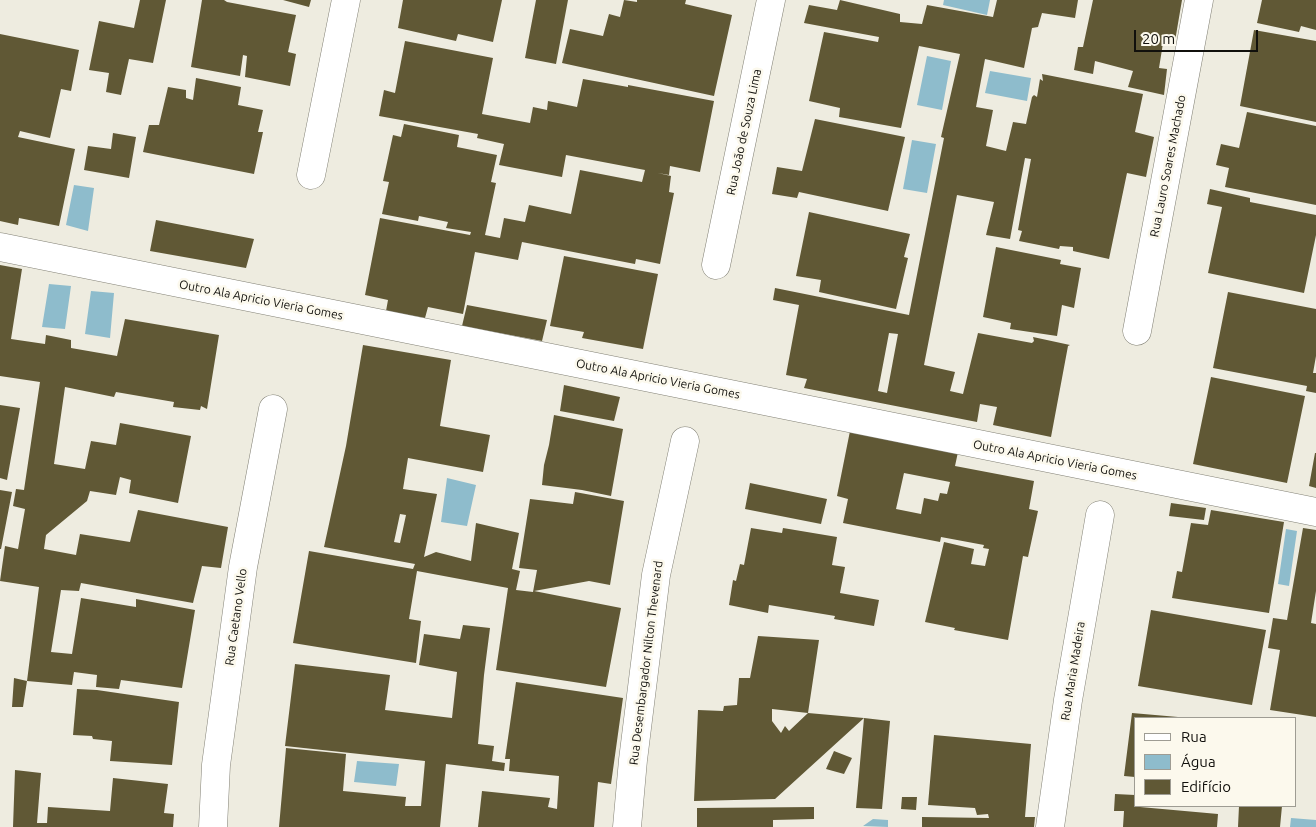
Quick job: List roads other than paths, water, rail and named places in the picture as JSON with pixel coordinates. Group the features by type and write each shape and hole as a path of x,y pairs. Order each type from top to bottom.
{"street":[{"path":"311,175 346,0"},
{"name":"Rua João de Souza Lima","path":"716,265 771,0"},
{"name":"Rua Lauro Soares Machado","path":"1137,331 1199,0"},
{"name":"Outro Ala Apricio Vieria Gomes","path":"0,247 1316,512"},
{"name":"Rua Caetano Vello","path":"213,827 216,765 243,567 273,409"},
{"name":"Rua Desembargador Nilton Thevenard","path":"627,827 633,760 656,575 685,441"},
{"name":"Rua Maria Madeira","path":"1050,827 1068,700 1100,515"}],"water":[{"path":"944,0 990,0 987,15 943,5"},
{"path":"927,56 951,61 942,110 917,105"},
{"path":"990,71 1031,78 1027,101 985,93"},
{"path":"912,140 936,144 927,193 903,189"},
{"path":"74,185 94,188 88,231 66,225"},
{"path":"49,284 71,286 65,329 42,327"},
{"path":"91,291 114,293 110,338 85,334"},
{"path":"447,478 476,485 467,526 441,522"},
{"path":"1286,529 1297,531 1289,586 1278,584"},
{"path":"357,761 399,764 396,786 354,782"},
{"path":"1291,818 1316,820 1316,827 1290,827"},
{"path":"873,819 888,820 888,827 863,826"}]}
